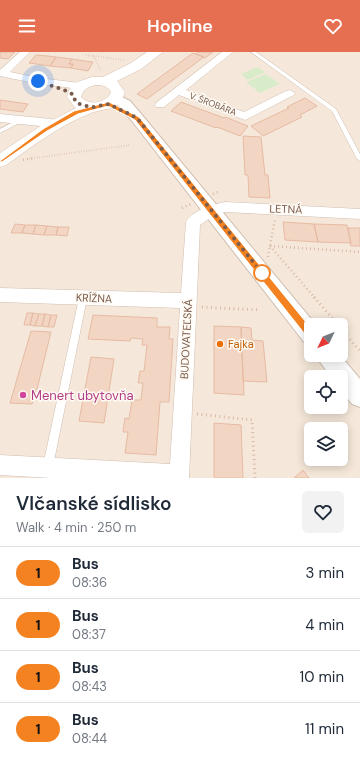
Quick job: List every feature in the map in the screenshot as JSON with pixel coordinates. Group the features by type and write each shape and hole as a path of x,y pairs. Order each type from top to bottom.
{"main road":[{"path":"0,160 48,127 76,113 93,107 110,89 130,63 156,52"},
{"path":"48,127 77,94 92,81 110,89"},
{"path":"77,94 87,107 93,107"}],"street":[{"path":"1,74 25,52"},
{"name":"V. ŠROBÁRA","path":"160,105 228,52"},
{"path":"1,74 38,81 77,94"},
{"path":"110,89 137,118 304,326"},
{"name":"V. ŠROBÁRA","path":"178,91 245,116 290,93"},
{"path":"0,118 48,127"},
{"name":"LETNÁ","path":"212,210 225,208 277,209 360,214"},
{"name":"BUDOVATEĽSKÁ","path":"179,477 193,304 192,222 212,210"},
{"name":"KRÍŽNA","path":"0,295 193,304"},
{"path":"333,362 360,396"},
{"path":"0,465 179,477"}],"lane":[{"path":"253,52 334,110 360,159"},
{"path":"0,131 19,121"},
{"path":"47,468 83,298"}],"path":[{"path":"86,56 94,56 130,63"},
{"path":"94,56 110,89"},
{"path":"21,161 131,145"},
{"path":"267,259 277,209"},
{"path":"270,246 360,252"},
{"path":"270,246 332,318"},
{"path":"193,304 260,310"},
{"path":"348,337 360,351"},
{"path":"197,414 252,420 255,478"}],"shaded area":[{"path":"0,52 360,52 360,478 0,478"}],"green space":[{"path":"258,67 265,72 248,80 241,74"},
{"path":"266,74 280,84 260,93 246,82"}],"building":[{"path":"0,52 15,52 8,59 0,58"},
{"path":"198,52 213,52 205,58 196,54"},
{"path":"193,53 204,57 147,99 137,94"},
{"path":"36,55 56,57 50,66 29,63"},
{"path":"56,57 72,59 69,64 73,64 71,68 50,66"},
{"path":"72,59 93,62 88,71 71,68 73,64 69,64"},
{"path":"305,98 317,106 300,115 302,117 263,136 251,126 289,108 287,107"},
{"path":"0,100 28,104 23,112 0,109"},
{"path":"181,102 248,126 240,136 171,111"},
{"path":"243,136 261,137 265,175 268,175 270,198 249,197 248,175 245,175"},
{"path":"283,222 314,224 318,242 285,240"},
{"path":"15,224 25,225 22,233 11,233"},
{"path":"314,224 347,225 351,243 318,242"},
{"path":"25,225 36,225 33,234 22,233"},
{"path":"36,225 47,226 44,235 33,234"},
{"path":"47,226 58,227 56,235 44,235"},
{"path":"58,227 69,227 67,236 56,235"},
{"path":"348,228 360,228 360,246 351,246"},
{"path":"27,313 33,313 30,325 24,325"},
{"path":"33,313 39,314 35,326 30,325"},
{"path":"39,314 45,314 42,326 35,326"},
{"path":"45,314 51,315 48,327 42,326"},
{"path":"51,315 57,315 54,327 48,327"},
{"path":"93,315 157,318 157,327 170,327 169,339 173,339 169,402 160,402 156,455 125,453 128,432 123,432 125,418 129,419 132,400 141,400 143,383 138,383 140,371 144,371 147,345 142,345 143,339 131,338 130,341 88,339"},
{"path":"214,326 241,327 244,395 214,393"},
{"path":"241,327 251,328 252,340 263,341 267,382 243,381"},
{"path":"31,331 51,332 37,389 32,404 10,403"},
{"path":"91,357 114,359 104,423 79,421"},
{"path":"214,423 241,425 243,478 214,478"},
{"path":"303,470 309,478 294,478"}],"bus line":[{"name":"1","path":"0,161 45,130 76,113 93,107 109,104 137,118 304,326"}],"place":[{"name":"Fajka","path":"220,344"},
{"name":"Menert ubytovňa","path":"23,395"}],"route":[{"path":"38,81 74,95 75,101 81,105 87,107 98,107 109,104 137,118 262,273"}]}
